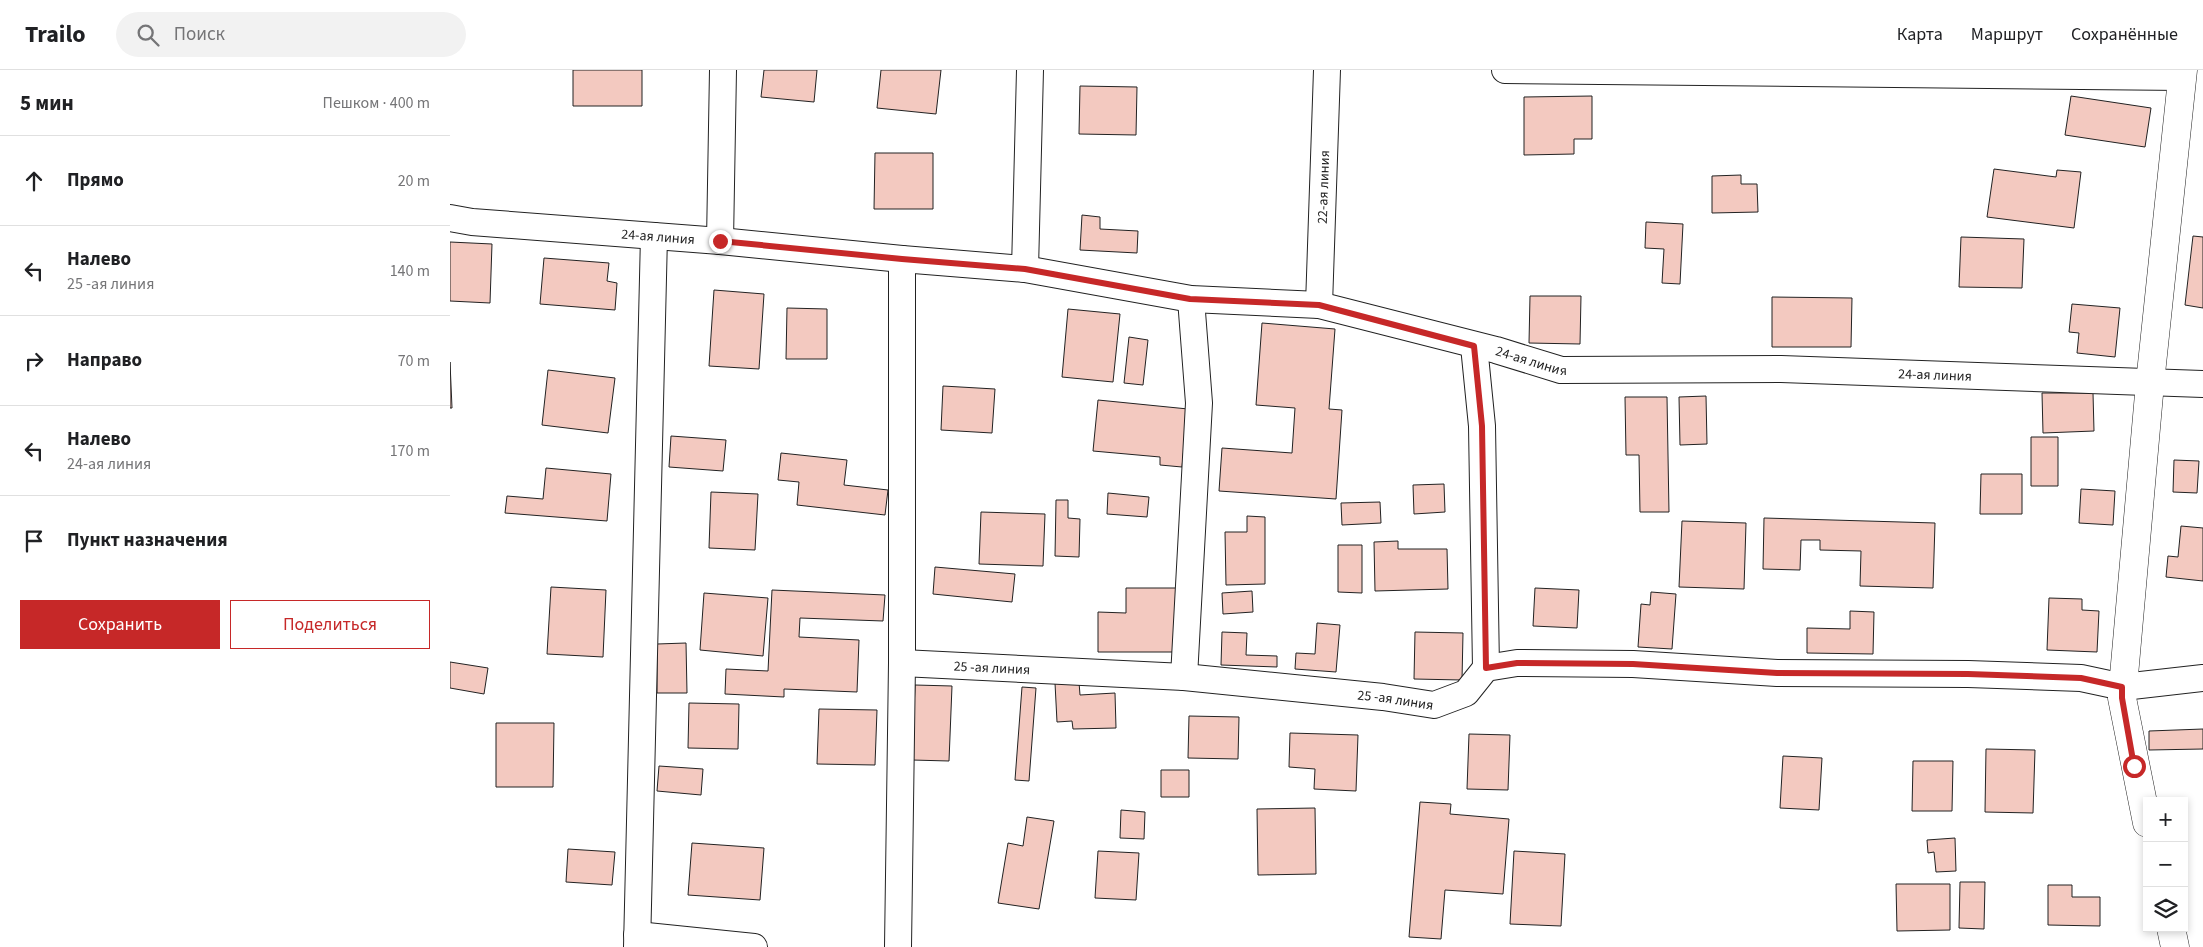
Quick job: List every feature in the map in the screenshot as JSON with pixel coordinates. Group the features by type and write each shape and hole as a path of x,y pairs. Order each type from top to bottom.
{"street":[{"path":"720,241 723,70"},
{"path":"1025,269 1030,70"},
{"name":"22-ая линия","path":"1319,305 1327,70"},
{"path":"1505,70 2182,73 2150,384 2122,687 2125,718 2143,804"},
{"name":"24-ая линия","path":"450,218 472,222 720,241 1025,269 1190,299 1319,305 1474,346 1496,350 1561,370 1781,369 2150,384 2203,384"},
{"path":"654,236 637,941 754,947"},
{"path":"898,947 902,663 902,259"},
{"path":"1184,677 1199,402 1190,299"},
{"path":"1474,346 1482,426 1486,668 1517,663 1633,664 1777,673 1968,674 2081,678 2122,687 2203,678"},
{"name":"25 -ая линия","path":"902,663 1184,677 1383,697 1434,705 1466,693 1486,668"},
{"path":"2172,932 2175,947"}],"building":[{"path":"573,70 642,70 642,106 573,106"},
{"path":"764,70 817,70 814,102 761,97"},
{"path":"881,70 941,70 936,114 877,108"},
{"path":"1080,86 1137,87 1136,135 1079,134"},
{"path":"1592,96 1592,139 1574,139 1574,154 1524,155 1524,97"},
{"path":"2071,96 2151,108 2145,147 2065,135"},
{"path":"875,153 933,153 933,209 874,209"},
{"path":"1994,169 2056,177 2057,170 2081,172 2074,228 1987,217"},
{"path":"1741,175 1741,184 1757,184 1758,212 1712,213 1712,176"},
{"path":"1082,215 1100,217 1100,229 1138,231 1137,253 1080,250"},
{"path":"1646,222 1683,224 1680,284 1662,283 1664,249 1645,248"},
{"path":"2193,236 2203,237 2203,308 2185,305"},
{"path":"1961,237 2024,239 2022,288 1959,287"},
{"path":"450,242 492,244 490,303 450,301"},
{"path":"544,258 609,263 607,281 617,283 615,310 540,304"},
{"path":"714,290 764,294 759,369 709,366"},
{"path":"1530,296 1581,296 1580,344 1529,343"},
{"path":"1772,297 1852,298 1851,347 1772,347"},
{"path":"2072,304 2120,308 2115,357 2077,353 2079,333 2069,332"},
{"path":"787,308 827,309 827,359 786,359"},
{"path":"1068,309 1120,314 1113,382 1062,377"},
{"path":"1262,323 1335,329 1329,409 1342,410 1336,499 1219,491 1222,448 1292,453 1295,408 1256,405"},
{"path":"1129,337 1148,340 1143,385 1124,383"},
{"path":"450,362 452,408 450,408"},
{"path":"548,370 615,378 608,433 542,425"},
{"path":"943,386 995,389 992,433 941,430"},
{"path":"2042,393 2093,393 2094,431 2043,433"},
{"path":"1706,396 1707,444 1680,445 1679,397"},
{"path":"1625,397 1667,397 1669,512 1640,512 1639,455 1626,455"},
{"path":"1098,400 1188,409 1182,467 1160,465 1160,457 1093,451"},
{"path":"671,436 726,440 723,471 669,467"},
{"path":"2031,437 2058,437 2058,486 2031,486"},
{"path":"781,453 847,460 844,485 888,490 885,515 797,505 799,482 778,480"},
{"path":"2174,460 2199,461 2197,493 2173,492"},
{"path":"546,468 611,474 607,521 505,513 507,496 543,499"},
{"path":"1981,474 2022,474 2022,514 1980,514"},
{"path":"1444,484 1445,512 1414,514 1413,485"},
{"path":"2081,489 2115,491 2113,525 2079,523"},
{"path":"711,492 758,494 755,550 709,548"},
{"path":"1108,493 1149,497 1147,517 1107,514"},
{"path":"1056,500 1068,500 1068,518 1080,519 1079,557 1055,556"},
{"path":"1380,502 1381,523 1342,525 1341,503"},
{"path":"981,512 1045,514 1043,566 979,564"},
{"path":"1247,516 1265,517 1265,584 1226,585 1225,532 1247,532"},
{"path":"1764,518 1935,523 1933,588 1860,586 1861,551 1820,550 1820,540 1801,540 1800,570 1763,569"},
{"path":"1682,521 1746,523 1744,589 1679,587"},
{"path":"2181,526 2203,528 2203,581 2166,577 2168,556 2178,557"},
{"path":"1398,541 1398,549 1447,549 1448,589 1375,591 1374,542"},
{"path":"1338,545 1362,545 1362,593 1338,592"},
{"path":"935,567 1015,574 1012,602 933,594"},
{"path":"551,587 606,590 603,657 547,654"},
{"path":"1126,588 1176,588 1179,652 1098,652 1098,612 1126,613"},
{"path":"1535,588 1579,590 1577,628 1533,626"},
{"path":"772,590 885,595 883,621 800,618 799,637 859,640 857,692 784,689 784,697 725,694 726,669 768,671"},
{"path":"1252,591 1253,612 1223,614 1222,593"},
{"path":"1651,592 1676,594 1672,649 1638,647 1641,604 1650,605"},
{"path":"704,593 768,598 763,656 700,650"},
{"path":"2049,598 2082,599 2082,610 2099,611 2097,652 2047,650"},
{"path":"1850,611 1874,612 1873,654 1807,653 1807,628 1850,629"},
{"path":"1317,623 1340,625 1336,672 1295,669 1296,653 1315,654"},
{"path":"1222,632 1247,633 1246,655 1277,656 1277,667 1221,665"},
{"path":"1415,632 1463,633 1462,680 1414,679"},
{"path":"686,643 687,693 657,693 657,644"},
{"path":"450,662 488,668 484,694 450,688"},
{"path":"1079,682 1080,695 1115,693 1116,728 1073,729 1072,721 1057,722 1055,683"},
{"path":"915,685 952,686 949,761 912,760"},
{"path":"1022,687 1036,688 1029,781 1015,780"},
{"path":"689,703 739,704 738,749 688,748"},
{"path":"819,709 877,710 875,765 817,764"},
{"path":"1189,716 1239,717 1238,759 1188,758"},
{"path":"496,723 554,723 553,787 496,787"},
{"path":"2203,729 2203,749 2149,750 2149,731"},
{"path":"1290,733 1358,735 1356,791 1314,789 1315,769 1289,767"},
{"path":"1469,734 1510,735 1508,790 1467,789"},
{"path":"1986,749 2035,750 2033,813 1985,812"},
{"path":"1783,756 1822,758 1819,810 1780,808"},
{"path":"1913,761 1953,761 1952,811 1912,811"},
{"path":"659,766 703,769 701,795 657,791"},
{"path":"1161,770 1189,770 1189,797 1161,797"},
{"path":"1420,802 1451,804 1450,814 1509,819 1503,894 1445,890 1441,939 1409,937"},
{"path":"1315,808 1316,874 1258,875 1257,809"},
{"path":"1121,810 1145,812 1144,839 1120,838"},
{"path":"1027,817 1054,821 1039,909 998,903 1008,843 1023,846"},
{"path":"1955,838 1956,871 1936,872 1934,852 1928,853 1927,840"},
{"path":"692,843 764,848 760,900 688,895"},
{"path":"568,849 615,852 612,885 566,882"},
{"path":"1098,851 1139,853 1136,900 1095,898"},
{"path":"1514,851 1565,854 1561,926 1510,924"},
{"path":"1960,882 1985,882 1984,929 1959,928"},
{"path":"1896,884 1950,884 1950,930 1897,931"},
{"path":"2048,885 2072,885 2072,897 2100,897 2100,926 2048,925"}],"route":[{"path":"720,241 1025,269 1190,299 1319,305 1474,346 1482,426 1486,668 1517,663 1633,664 1777,673 1968,674 2081,678 2122,687 2122,698 2134,766"}]}
